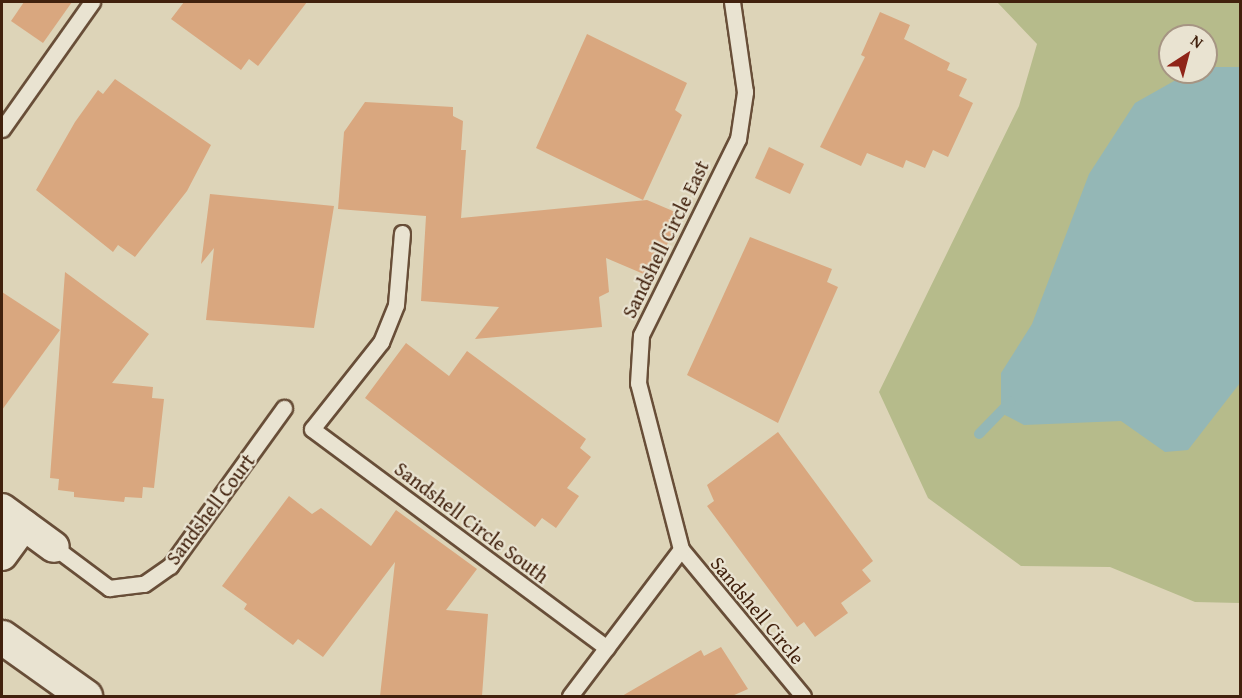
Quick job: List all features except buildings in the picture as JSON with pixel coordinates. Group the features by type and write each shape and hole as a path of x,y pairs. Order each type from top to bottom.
{"main road":[{"path":"2,636 85,696"}],"street":[{"name":"Sandshell Court","path":"13,517 54,547"},
{"path":"2,555 13,517"}],"lane":[{"path":"2,129 92,2"},
{"name":"Sandshell Circle East","path":"681,549 638,383 641,335 738,139 745,92 732,2"},
{"name":"Sandshell Circle South","path":"402,233 396,305 381,342 312,429 607,648"},
{"name":"Sandshell Court","path":"54,547 109,588 144,584 170,566 284,408"},
{"path":"570,696 681,549"},
{"name":"Sandshell Circle","path":"681,549 803,696"}],"green space":[{"path":"997,2 1240,2 1240,603 1195,602 1110,567 1021,566 928,498 879,392 1019,106 1037,44"}],"water":[{"path":"1218,67 1240,67 1240,383 1188,450 1165,452 1121,421 1024,425 1001,413 1001,373 1032,324 1089,174 1135,103 1169,84 1218,84"}],"waterway":[{"path":"979,434 1010,402"}]}
